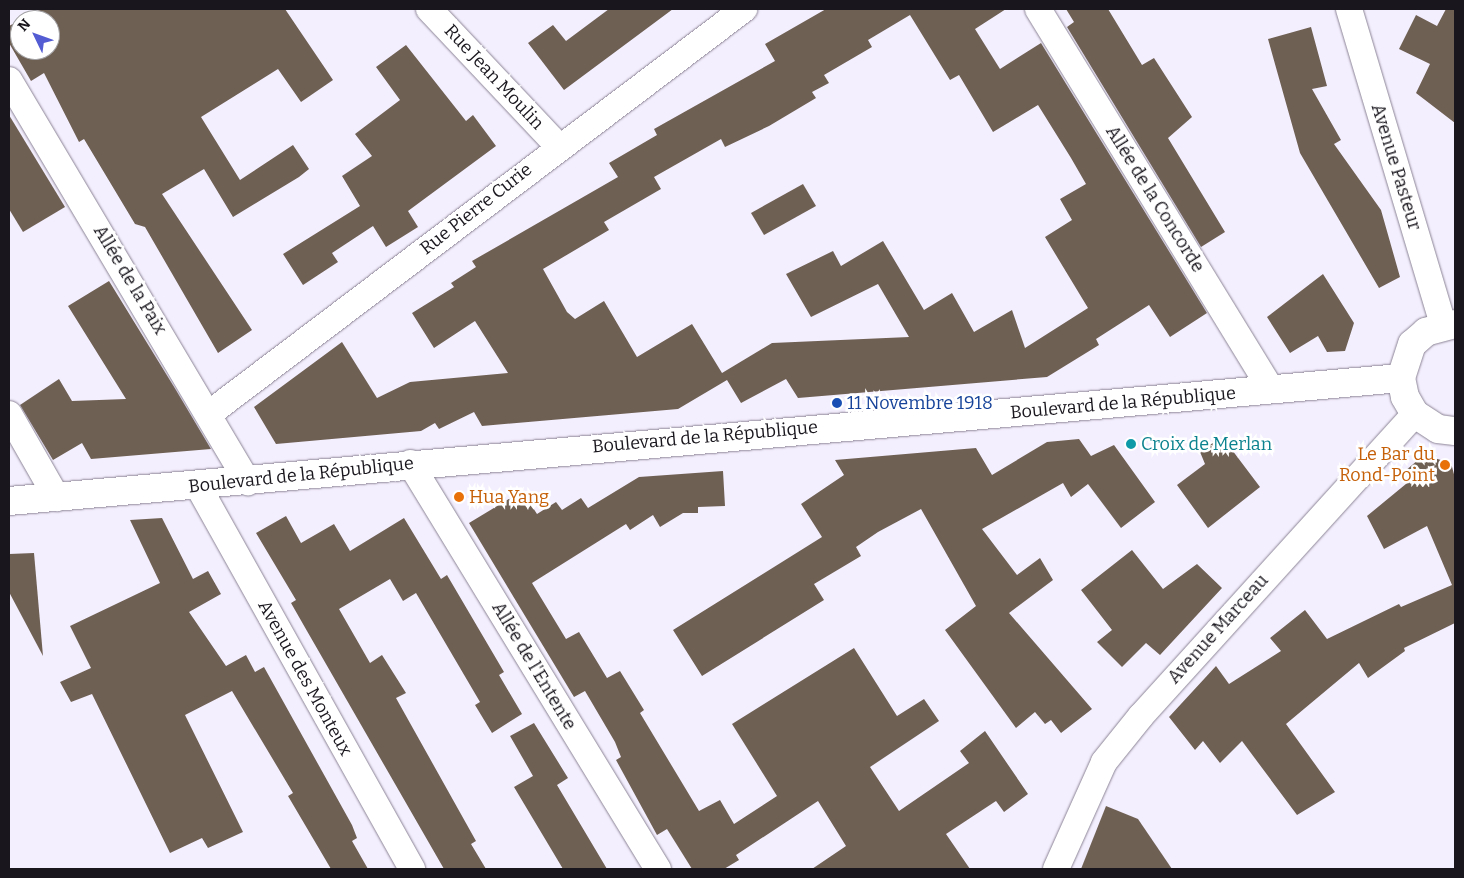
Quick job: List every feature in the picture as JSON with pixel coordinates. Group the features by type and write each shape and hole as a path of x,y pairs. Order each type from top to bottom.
{"street":[{"name":"Rue Jean Moulin","path":"429,9 558,146"},
{"name":"Rue Pierre Curie","path":"210,413 558,146 744,9"},
{"name":"Allée de la Concorde","path":"1038,9 1271,389"},
{"name":"Avenue Pasteur","path":"1349,9 1449,324"},
{"name":"Allée de la Paix","path":"9,80 210,413 248,482"},
{"path":"1449,324 1412,344 1401,378 1404,397 1415,414 1438,429 1455,431"},
{"name":"Boulevard de la République","path":"9,501 248,482 410,463 1401,378"},
{"path":"9,414 57,498"},
{"name":"Avenue Marceau","path":"1056,869 1104,762 1135,723 1415,414"},
{"name":"Allée de l'Entente","path":"410,463 658,869"},
{"name":"Avenue des Monteux","path":"198,486 412,869"}],"building":[{"path":"41,9 285,9 333,80 301,102 278,69 201,117 240,180 293,145 309,169 233,217 204,169 162,194 252,330 218,353 145,227 135,224 84,139 79,142 44,73 31,81 19,60 60,60 60,10 39,10"},
{"path":"609,9 673,9 564,90 528,43 553,25 566,41"},
{"path":"826,9 1006,9 975,29 1000,69 1041,43 1207,313 1170,337 1149,305 1096,339 1099,345 1047,377 798,398 786,379 741,403 727,380 678,409 482,426 474,412 439,429 435,423 421,431 276,444 254,407 342,342 377,398 410,382 508,373 475,321 434,348 412,313 454,287 451,283 476,267 472,261 618,177 609,163 657,135 654,129 775,61 765,44","holes":["910,15 950,80 959,75 993,132 1038,105 1086,184 1060,199 1072,220 1045,237 1088,308 1025,348 1012,310 974,332 952,293 924,310 883,241 841,266 833,251 786,274 811,317 878,284 909,337 772,343 722,373 692,324 637,357 604,301 575,319 567,312 543,269 609,230 604,222 661,189 654,177 721,139 725,147 769,126 816,98 812,92 829,83 824,75 872,47 868,40"]},
{"path":"1066,9 1108,9 1142,65 1154,58 1192,117 1168,138 1225,232 1201,247 1067,27 1074,22"},
{"path":"1446,9 1455,9 1455,123 1416,93 1430,64 1399,49 1416,15 1437,26"},
{"path":"10,25 10,45 9,26"},
{"path":"1311,27 1327,86 1312,89 1341,140 1334,144 1381,210 1400,277 1379,288 1300,153 1268,39"},
{"path":"406,45 466,121 473,115 496,146 408,211 418,227 386,247 373,226 332,253 338,262 303,285 283,254 360,206 342,176 372,156 355,134 400,100 376,67"},
{"path":"9,115 65,207 23,232 9,209"},
{"path":"803,184 816,206 764,235 751,213"},
{"path":"1323,274 1354,323 1345,351 1327,352 1318,336 1290,353 1267,317"},
{"path":"109,281 211,449 91,459 82,443 53,460 20,405 59,379 72,401 126,399 68,306"},
{"path":"1223,438 1260,487 1208,528 1177,485 1205,464 1198,447"},
{"path":"1079,439 1091,456 1114,445 1155,502 1121,528 1088,484 1071,497 1063,483 982,529 1017,575 1040,558 1053,580 1009,613 1092,709 1061,733 1051,720 1045,724 1035,712 1016,728 945,630 976,606 921,509 878,532 856,547 861,556 814,584 824,600 702,676 673,630 822,537 801,504 844,475 835,460 976,448 992,475 1047,442"},
{"path":"1424,455 1451,463 1455,478 1455,623 1404,648 1405,651 1368,678 1359,663 1286,724 1335,792 1297,815 1242,741 1220,763 1203,741 1195,750 1169,717 1216,666 1229,684 1281,651 1270,638 1305,610 1327,639 1399,604 1401,607 1452,585 1427,526 1384,549 1367,516 1412,479 1405,471"},
{"path":"723,471 725,506 698,507 698,513 683,513 660,527 653,515 630,530 626,524 532,583 566,639 579,632 607,678 620,671 644,710 640,713 699,811 720,800 734,824 777,796 732,724 854,648 897,716 924,699 939,721 870,767 899,811 969,763 960,751 985,731 1028,794 1004,812 996,801 946,834 970,869 812,869 846,846 818,801 736,855 739,860 724,869 692,869 667,829 657,835 616,760 621,757 615,742 585,691 574,697 469,523 522,491 537,514 556,502 562,510 581,498 588,508 639,477"},
{"path":"286,516 301,543 334,524 350,551 404,518 441,579 447,575 504,672 499,675 522,714 492,733 475,705 480,702 416,593 403,601 390,579 339,609 370,663 382,655 406,693 396,698 476,841 471,844 486,869 444,869 291,603 296,600 256,533"},
{"path":"162,518 193,579 208,571 221,594 189,612 226,666 246,655 255,672 264,667 352,825 357,838 352,841 368,869 331,869 288,796 293,793 232,691 185,715 243,832 208,848 202,838 170,853 92,694 71,702 60,682 91,668 70,626 160,583 130,520"},
{"path":"1132,550 1163,589 1197,564 1222,588 1160,655 1146,643 1122,667 1097,642 1112,630 1081,590"},
{"path":"34,553 43,656 9,592 9,554"},
{"path":"534,723 568,778 557,785 607,869 563,869 514,787 533,776 510,736"},
{"path":"1106,806 1138,819 1172,869 1081,869"}],"place":[{"name":"11 Novembre 1918","path":"837,403"},
{"name":"Croix de Merlan","path":"1131,444"},
{"name":"Le Bar du Rond-Point","path":"1445,465"},
{"name":"Hua Yang","path":"459,497"}]}
